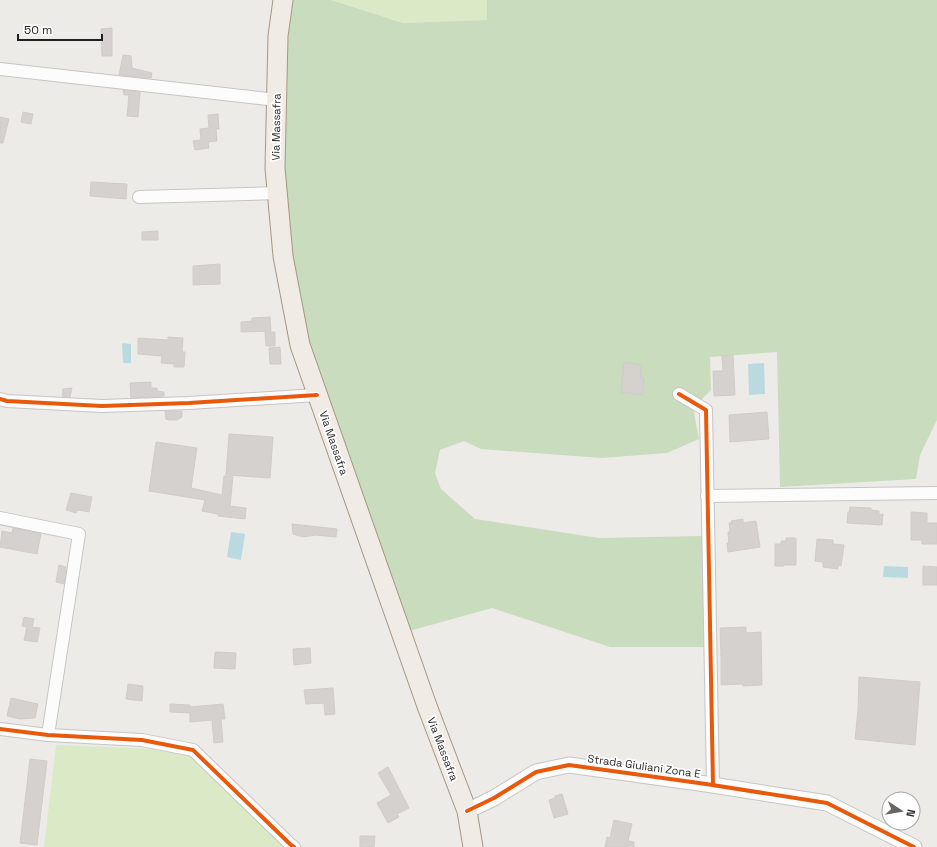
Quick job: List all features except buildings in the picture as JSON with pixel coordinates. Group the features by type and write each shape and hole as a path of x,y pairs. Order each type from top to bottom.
{"main road":[{"name":"Via Massafra","path":"283,0 278,36 275,168 283,256 300,345 427,706 467,811 473,847"}],"street":[{"path":"0,69 277,100"},
{"path":"140,197 278,193"},
{"path":"680,394 706,410 713,785"},
{"path":"0,399 7,401 102,406 189,403 317,395"},
{"path":"707,496 937,493"},
{"path":"0,518 79,534 48,735"},
{"path":"0,729 48,735 142,740 193,750 294,847"},
{"name":"Strada Giuliani Zona E","path":"467,811 494,798 536,772 569,765 827,803 914,847"}],"green space":[{"path":"289,0 331,0 403,23 487,20 487,0 937,0 937,420 920,455 916,479 780,487 777,352 710,357 711,390 693,408 699,439 667,453 601,458 481,449 464,441 440,450 435,473 441,489 475,519 599,538 702,536 704,647 610,647 492,608 409,631 321,388 295,292 284,176"},
{"path":"331,0 487,0 487,20 403,23"},
{"path":"56,745 180,750 213,767 297,847 44,847"}],"water":[{"path":"122,343 131,344 131,363 123,363"},
{"path":"764,363 765,394 749,395 748,364"},
{"path":"231,532 245,534 241,560 227,557"},
{"path":"884,566 908,567 908,578 883,577"}],"cycle path":[{"path":"679,394 706,410 713,785"},
{"path":"0,399 7,401 102,406 189,403 317,395"},
{"path":"0,729 48,735 142,740 193,750 294,847"},
{"path":"467,811 494,798 536,772 569,765 827,803 914,847"}]}
